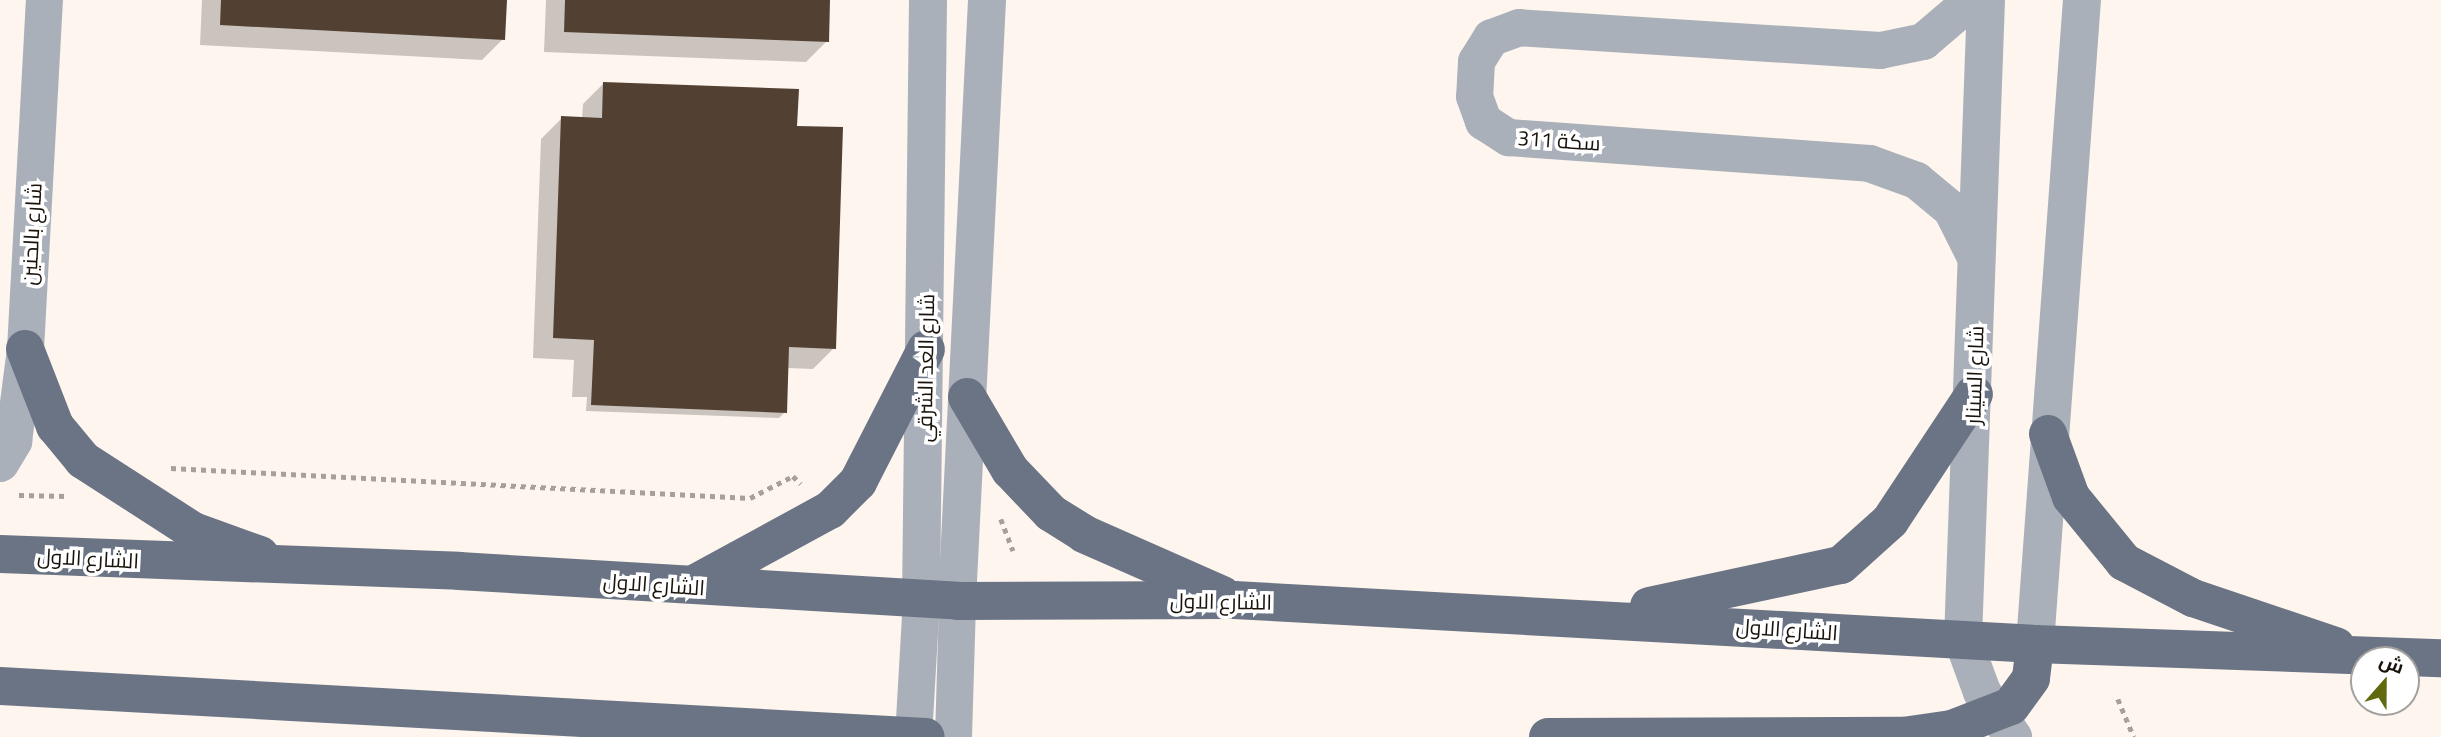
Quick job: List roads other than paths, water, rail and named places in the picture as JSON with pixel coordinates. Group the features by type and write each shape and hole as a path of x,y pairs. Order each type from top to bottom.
{"main road":[{"path":"25,349 55,426 100,473 193,531 298,569"},
{"path":"691,586 830,510 858,482 926,349"},
{"path":"1592,617 1841,565 1890,521 1973,394"},
{"path":"967,397 1010,470 1051,513 1084,534 1234,600"},
{"path":"2048,434 2071,497 2124,562 2193,598 2350,653"},
{"name":"الشارع الاول","path":"0,554 939,600 1234,600 1592,617 2035,644 2350,654"},
{"path":"1549,737 1903,736 2005,726 2031,678 2035,644"},
{"name":"الشارع الاول","path":"2420,657 2441,658"},
{"path":"0,686 926,737"},
{"path":"470,713 513,737"}],"street":[{"name":"شارع بالحنين","path":"6,479 25,349 44,0"},
{"name":"شارع العد الشرقي","path":"929,0 926,349 939,600"},
{"name":"شارع العد الشرقي","path":"913,737 939,600 967,397 987,0"},
{"name":"سكة 311","path":"1971,0 1923,41 1880,50 1519,27 1491,37 1476,61 1474,96 1483,121 1508,137 1870,163 1916,180 1951,209 1975,257"},
{"name":"شارع السينار","path":"1986,0 1963,640 2005,726"},
{"path":"2035,644 2048,434 2082,0"},
{"path":"939,600 953,737"}]}
